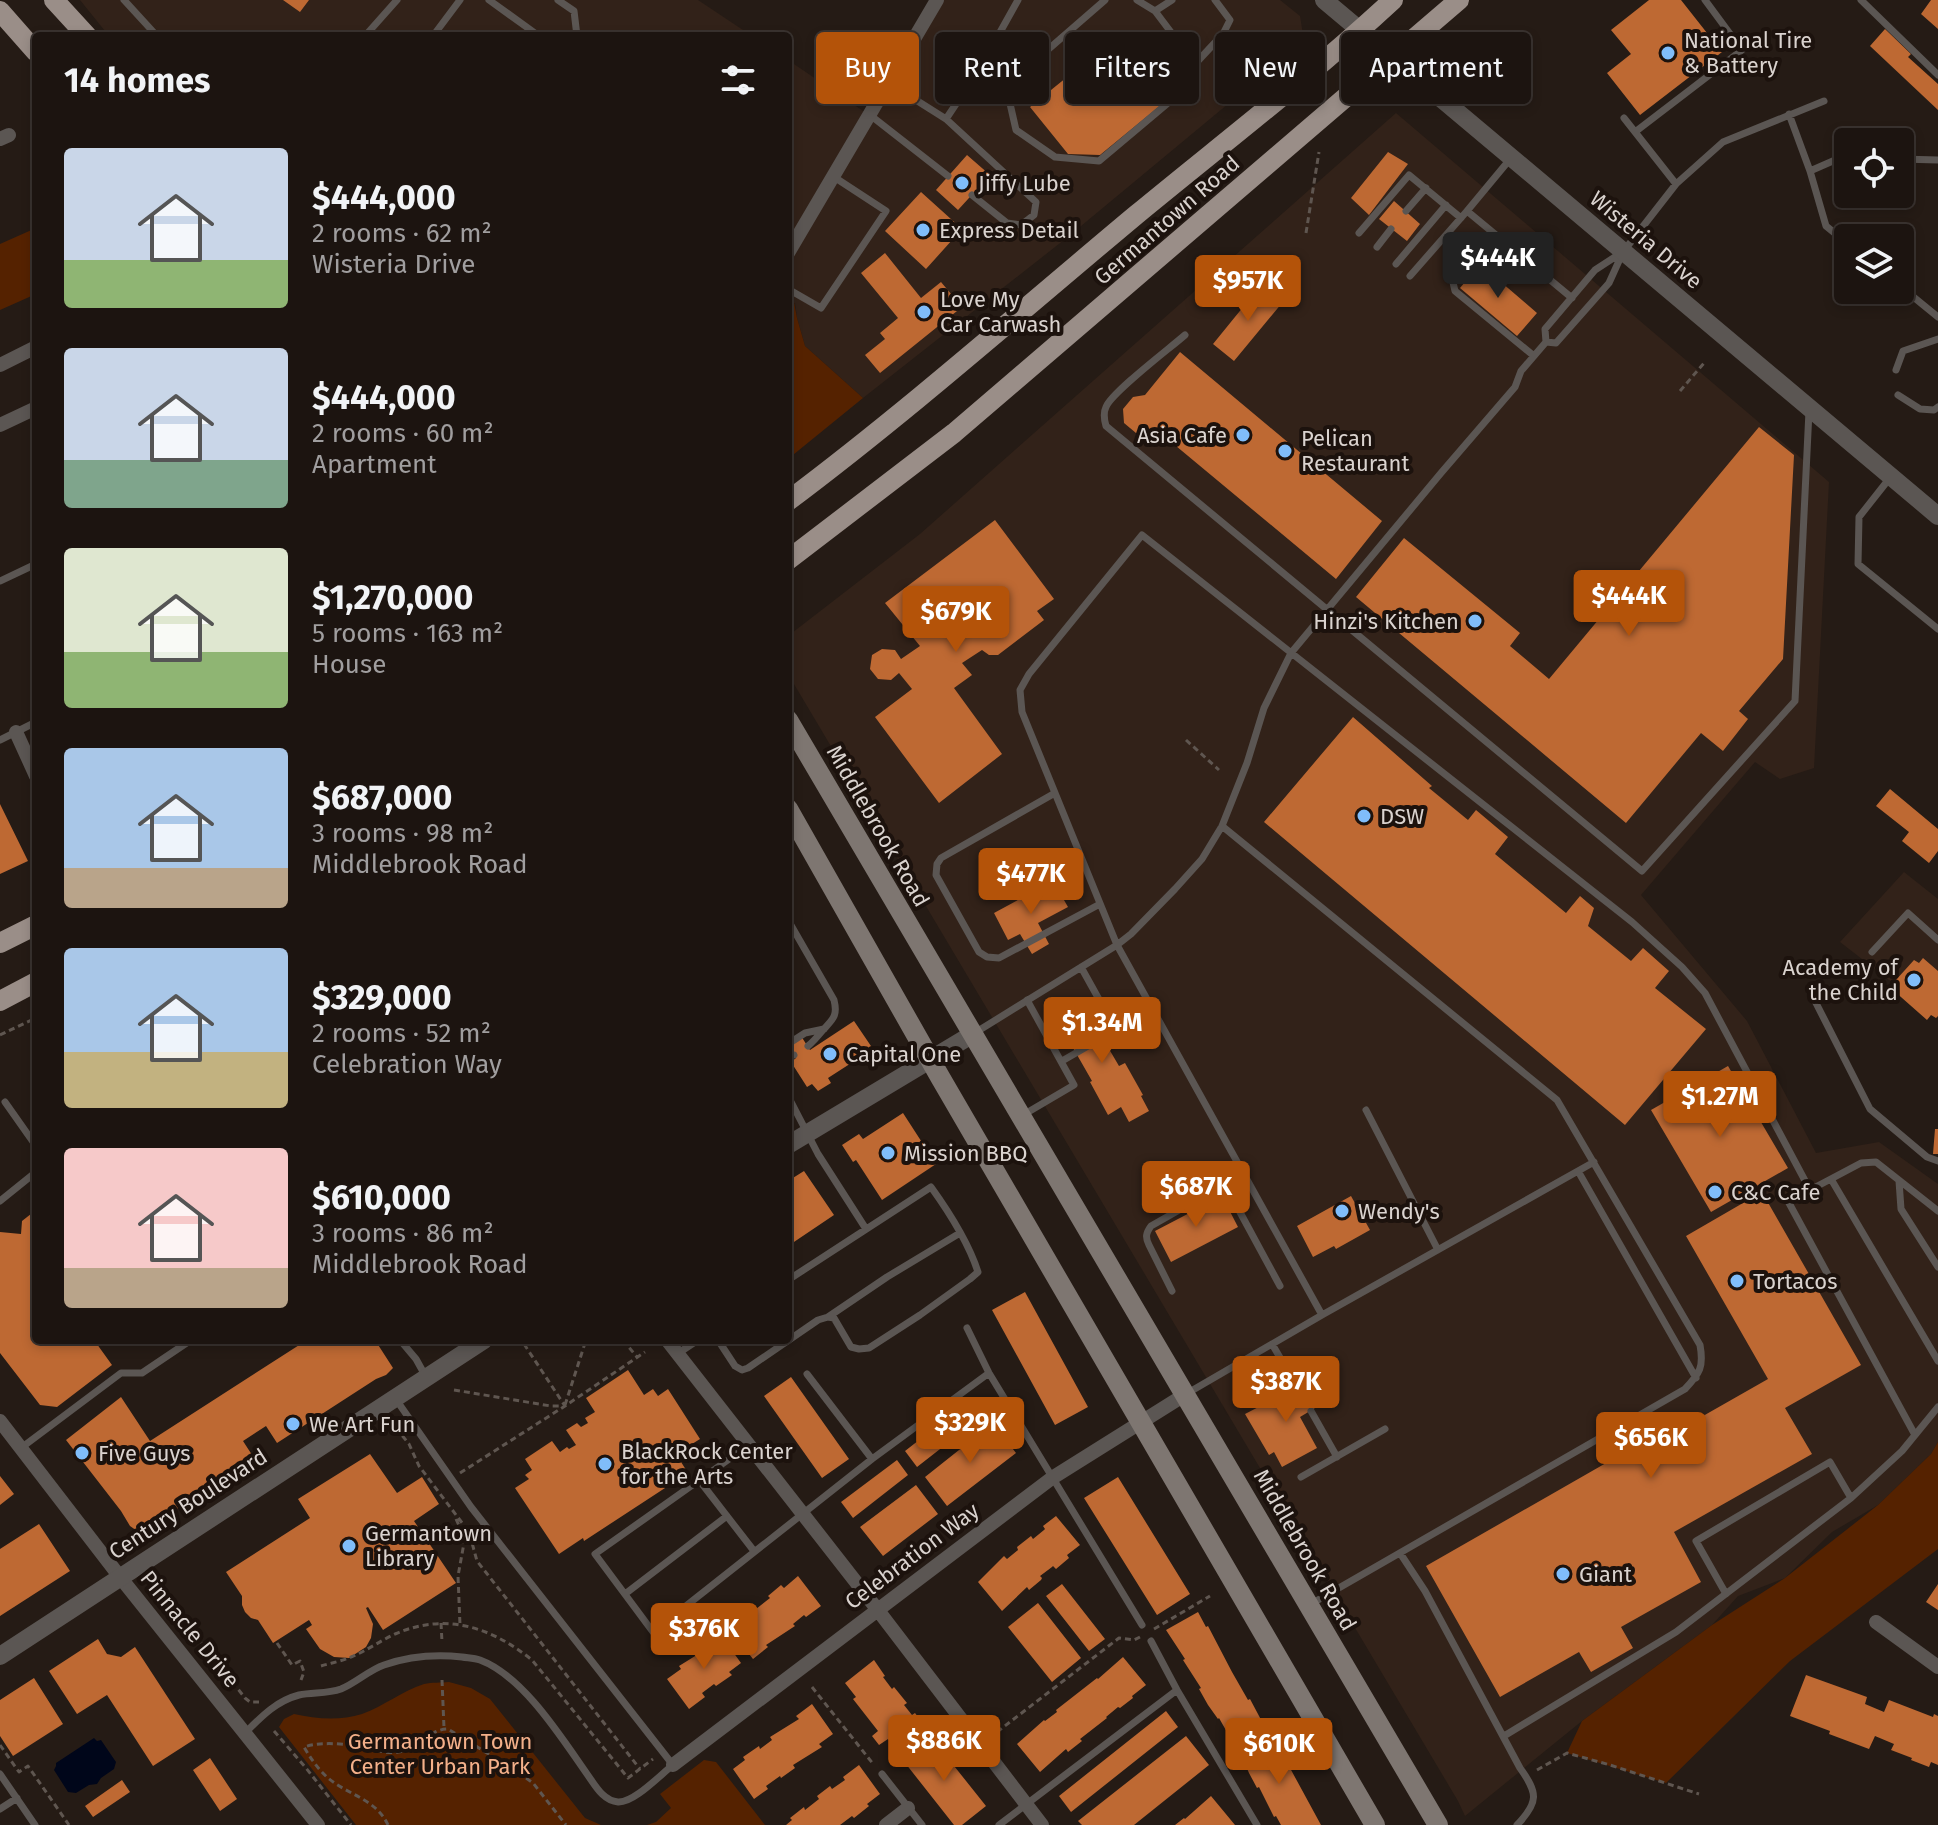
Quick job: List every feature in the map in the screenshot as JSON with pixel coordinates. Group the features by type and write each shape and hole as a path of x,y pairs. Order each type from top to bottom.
{"main road":[{"path":"54,0 83,32"},
{"name":"Germantown Road","path":"792,498 838,463 1393,0"},
{"name":"Germantown Road","path":"1422,32 1459,0"},
{"path":"0,11 32,47"},
{"name":"Germantown Road","path":"792,557 954,433 1341,102"},
{"name":"Middlebrook Road","path":"792,727 1438,1825"},
{"path":"792,816 930,1060 1375,1825"},
{"path":"0,943 32,927"},
{"path":"0,1001 32,984"}],"street":[{"path":"918,32 937,0"},
{"name":"Wisteria Drive","path":"1324,0 1362,32"},
{"path":"792,246 877,104"},
{"name":"Wisteria Drive","path":"1447,104 1938,516"},
{"path":"0,365 32,349"},
{"path":"0,425 32,410"},
{"path":"16,732 32,767"},
{"path":"792,1142 973,1034"},
{"name":"Century Boulevard","path":"0,1656 478,1344"},
{"path":"670,1344 1042,1825"},
{"name":"Celebration Way","path":"673,1765 1052,1478 1186,1394"},
{"name":"Pinnacle Drive","path":"0,1421 318,1825"},
{"path":"1876,1622 1938,1667"},
{"path":"886,1825 908,1808"}],"lane":[{"path":"124,0 153,32"},
{"path":"369,32 397,0"},
{"path":"436,32 460,0"},
{"path":"489,0 533,32"},
{"path":"558,0 574,11 577,32"},
{"path":"1000,32 1018,0"},
{"path":"1049,49 1105,0"},
{"path":"1137,0 1155,11 1171,32"},
{"path":"1155,11 1172,0"},
{"path":"1199,60 1223,34 1230,20 1215,0"},
{"path":"1635,132 1742,50 1705,0"},
{"path":"1861,0 1938,75"},
{"path":"1546,342 1556,343 1584,312 1609,283 1623,252 1676,184 1723,142 1824,101"},
{"path":"919,102 946,119 1036,202 1034,215 1021,225 1007,223 972,195"},
{"path":"946,119 956,104"},
{"path":"1010,104 1016,130 1055,157 1099,161 1167,104"},
{"path":"1789,114 1826,226 1834,233"},
{"path":"870,115 948,176"},
{"path":"1624,118 1676,184"},
{"path":"1410,276 1511,158"},
{"path":"1914,159 1938,160"},
{"path":"1810,171 1834,160"},
{"path":"1359,233 1409,175 1461,218"},
{"path":"792,291 821,308 886,211 834,177"},
{"path":"1406,211 1426,188"},
{"path":"1396,264 1446,205"},
{"path":"1467,211 1572,298"},
{"path":"1377,247 1391,229"},
{"path":"1492,232 1452,278 1455,291 1534,356"},
{"path":"973,1034 1117,945 1202,859 1222,826 1247,763 1264,708 1291,653 1515,387 1521,371 1546,342 1545,329 1595,270 1623,252"},
{"path":"1914,297 1938,317"},
{"path":"1185,335 1107,404 1104,416 1106,426 1642,871 1795,701 1809,408"},
{"path":"1896,370 1903,351 1938,339"},
{"path":"1898,395 1920,409 1934,410 1938,407"},
{"path":"1891,477 1859,517 1858,564 1938,629"},
{"path":"1322,1315 1117,945 1022,712 1020,690 1029,674 1142,535 1632,922 1682,967 1705,993 1810,1190"},
{"path":"0,581 32,566"},
{"path":"0,740 32,724"},
{"path":"1055,793 941,858 936,875 979,952 987,957 999,958 1100,904"},
{"path":"1222,826 1557,1100 1700,1345 1703,1363 1696,1378 1685,1389 1309,1605"},
{"path":"1872,952 1908,913 1938,940"},
{"path":"792,933 810,958 836,1009 833,1022 808,1046"},
{"path":"1081,967 1116,1030"},
{"path":"1021,1116 1074,1085 1027,1000"},
{"path":"1816,1003 1870,1109 1927,1157 1938,1161"},
{"path":"1062,1061 1152,1009"},
{"path":"792,1041 805,1033 824,1029"},
{"path":"5,1102 32,1140"},
{"path":"792,1103 818,1154 866,1229"},
{"path":"1366,1110 1438,1250"},
{"path":"1186,1394 1594,1162"},
{"path":"1915,1435 1789,1203 1861,1163 1876,1162 1938,1211"},
{"path":"1578,1171 1696,1378"},
{"path":"0,1201 32,1175"},
{"path":"1831,1179 1938,1361"},
{"path":"1899,1181 1901,1209 1938,1267"},
{"path":"792,1277 931,1187 960,1233 978,1272 869,1348 851,1347 834,1318 828,1317"},
{"path":"1172,1291 1146,1239 1147,1231 1216,1189 1224,1188 1228,1190 1280,1286"},
{"path":"792,1338 960,1233"},
{"path":"967,1328 989,1373 1142,1625"},
{"path":"21,1448 121,1373 142,1373 185,1344"},
{"path":"403,1344 426,1377"},
{"path":"677,1354 692,1344"},
{"path":"721,1344 735,1366 742,1370 783,1344"},
{"path":"1272,1344 1298,1388"},
{"path":"749,1445 595,1554 653,1632 872,1459 989,1373"},
{"path":"807,1374 872,1459"},
{"path":"245,1733 272,1708 287,1699 342,1688 381,1666 416,1656 442,1655 478,1659 503,1672 551,1723 602,1795 616,1802 630,1799 673,1765 471,1507 395,1398"},
{"path":"1504,1736 1676,1632 1851,1498 1902,1451 1938,1407"},
{"path":"1311,1411 1337,1457"},
{"path":"1301,1477 1385,1429"},
{"path":"1726,1594 1696,1541 1830,1462 1851,1498"},
{"path":"699,1480 754,1551"},
{"path":"625,1594 727,1516"},
{"path":"1400,1553 1425,1591 1532,1784 1534,1798 1530,1811 1517,1825"},
{"path":"1151,1641 1257,1825"},
{"path":"999,1825 1177,1690"},
{"path":"0,1774 35,1825"},
{"path":"882,1774 922,1825"},
{"path":"0,1809 17,1798"}],"path":[{"path":"1306,233 1319,152"},
{"path":"1680,391 1704,363"},
{"path":"1186,740 1219,770"},
{"path":"0,1035 32,1020"},
{"path":"524,1344 565,1406"},
{"path":"565,1406 585,1344"},
{"path":"626,1344 637,1357"},
{"path":"458,1474 645,1352"},
{"path":"454,1390 565,1406"},
{"path":"396,1428 409,1444 419,1466 469,1532 477,1561 640,1769"},
{"path":"457,1519 464,1543 458,1576 460,1625"},
{"path":"997,1732 1119,1638 1134,1640 1210,1596"},
{"path":"183,1619 245,1698 255,1702 265,1700"},
{"path":"441,1623 442,1642"},
{"path":"277,1643 292,1665 300,1661 304,1672 296,1683"},
{"path":"442,1680 444,1729"},
{"path":"812,1687 882,1774"},
{"path":"274,1731 351,1825"},
{"path":"388,1825 376,1807 327,1777 314,1764 304,1747 321,1744 366,1747 395,1753 411,1748 434,1731 453,1731 533,1783 566,1825"},
{"path":"0,1745 19,1772 28,1766 69,1825"},
{"path":"1526,1776 1567,1753 1699,1794"},
{"path":"631,1776 634,1781"}],"shaded area":[{"path":"80,0 698,0 746,32 106,32"},
{"path":"937,0 1280,0 1300,16 1303,32 1215,32 1215,104 1228,104 1069,236 863,398 805,346 795,303 792,303 792,63 816,79 816,104 853,104 869,115 876,104 919,104 918,32"},
{"path":"1396,113 1829,482 1814,768 1780,779 1755,762 1641,895 1747,1021 1816,1153 1879,1142 1938,1184 1938,1442 1931,1454 1878,1505 1832,1532 1785,1578 1738,1596 1712,1625 1582,1721 1465,1816 792,681 792,633 920,534"},
{"name":"Academy of the Child","path":"1904,872 1938,899 1938,1018 1840,942"}],"green space":[{"path":"32,230 32,296 0,310 0,244"},
{"path":"792,302 805,346 863,398 792,456"},
{"path":"1938,1442 1938,1549 1790,1661 1666,1783 1567,1753 1582,1721 1712,1625 1785,1578 1878,1505 1931,1454"},
{"name":"Germantown Town Center Urban Park","path":"449,1682 471,1688 490,1699 585,1818 601,1825 356,1825 279,1727 284,1719 294,1714 345,1718 370,1711 424,1684"},
{"path":"704,1760 716,1762 765,1825 647,1825 656,1822 671,1808 660,1794"}],"water":[{"path":"94,1738 101,1740 116,1762 114,1769 97,1784 76,1793 68,1792 54,1770 56,1763"}],"building":[{"path":"283,0 309,0 300,12"},
{"path":"1649,0 1681,0 1722,52 1640,115 1607,73 1631,54 1611,30"},
{"path":"1931,0 1938,0 1938,29 1921,14"},
{"path":"1885,29 1911,54 1908,57 1938,84 1938,110 1870,46"},
{"path":"1065,79 1065,104 1162,104 1100,155 1068,154 1030,107 1049,104 1049,92"},
{"path":"1388,152 1408,164 1369,215 1351,198"},
{"name":"Jiffy Lube","path":"967,155 990,175 958,210 936,190"},
{"name":"Express Detail","path":"921,192 962,229 926,269 885,231"},
{"path":"1394,201 1420,224 1407,241 1379,219"},
{"name":"Love My Car Carwash","path":"885,253 921,298 941,282 962,307 880,373 865,355 885,339 880,333 898,318 861,273"},
{"path":"1480,264 1537,313 1517,336 1460,288"},
{"path":"1261,285 1282,303 1234,361 1213,344"},
{"path":"1180,352 1382,521 1336,579 1158,431 1136,433 1124,423 1123,409 1133,397 1145,395"},
{"path":"1759,427 1794,455 1783,659 1739,711 1748,719 1723,751 1701,733 1626,823 1356,597 1404,538 1520,633 1510,646 1549,679"},
{"path":"995,520 1054,599 1037,611 1044,620 998,655 989,655 982,650 962,663 972,675 954,688 1002,754 939,803 875,717 912,689 899,673 891,680 878,679 870,669 872,655 882,649 895,650 901,659 920,646 885,603"},
{"path":"1353,717 1468,820 1476,810 1508,837 1495,854 1566,913 1580,896 1594,908 1588,926 1631,961 1643,948 1669,971 1655,988 1706,1029 1625,1125 1264,822"},
{"path":"1890,789 1938,829 1938,851 1929,863 1902,841 1909,832 1876,806"},
{"path":"0,804 28,861 0,874"},
{"path":"1053,881 1068,907 1038,923 1049,944 1032,954 1020,934 1008,940 994,913"},
{"path":"1923,958 1938,971 1938,1016 1931,1015 1927,1020 1893,990 1899,985 1895,981 1914,960 1919,963"},
{"path":"1082,1003 1119,1066 1125,1063 1143,1095 1149,1111 1129,1122 1121,1107 1108,1115 1056,1018"},
{"name":"Capital One","path":"854,1021 873,1049 828,1078 831,1083 818,1091 812,1084 807,1087 792,1064 796,1058 792,1042 801,1036 810,1050"},
{"path":"1728,1066 1788,1168 1711,1212 1651,1110"},
{"name":"Mission BBQ","path":"903,1113 936,1164 882,1200 856,1160 853,1162 842,1145 859,1134 863,1139"},
{"path":"1935,1129 1938,1129 1938,1154 1933,1154"},
{"path":"804,1171 834,1215 792,1243 792,1178"},
{"path":"1762,1192 1861,1365 1785,1408 1812,1454 1674,1532 1701,1582 1621,1627 1633,1648 1591,1672 1579,1652 1500,1697 1426,1566 1627,1451 1631,1457 1768,1379 1686,1236"},
{"path":"1222,1196 1238,1227 1171,1262 1155,1231"},
{"name":"Wendy's","path":"1351,1196 1370,1230 1336,1249 1334,1246 1313,1257 1297,1226"},
{"path":"32,1213 32,1344 97,1344 112,1365 57,1407 40,1405 0,1353 0,1232 21,1234 22,1221"},
{"path":"1025,1292 1088,1407 1055,1425 992,1310"},
{"path":"301,1344 378,1344 393,1368 277,1443 266,1426 243,1441 254,1458 140,1533 130,1526 66,1440 121,1397 150,1441"},
{"name":"BlackRock Center for the Arts","path":"628,1370 644,1395 653,1389 658,1396 668,1389 700,1439 676,1454 688,1473 559,1554 515,1488 529,1479 525,1475 532,1470 525,1459 552,1441 560,1452 576,1445 566,1430 577,1423 581,1427 588,1423 585,1418 595,1412 586,1398"},
{"path":"791,1377 849,1459 822,1478 764,1396"},
{"path":"1307,1382 1320,1405 1300,1417 1317,1448 1282,1467 1274,1452 1269,1455 1245,1414"},
{"path":"973,1398 985,1414 917,1467 905,1451"},
{"path":"993,1423 1016,1453 947,1506 925,1477"},
{"name":"Germantown Library","path":"370,1454 397,1493 422,1477 439,1504 414,1521 456,1583 383,1630 366,1608 373,1624 371,1638 366,1647 349,1658 334,1657 320,1649 306,1629 312,1625 309,1620 273,1643 258,1620 245,1612 242,1596 226,1572 310,1518 298,1499"},
{"path":"897,1460 908,1475 853,1518 841,1502"},
{"path":"0,1476 14,1494 0,1505"},
{"path":"1118,1477 1190,1594 1157,1615 1084,1498"},
{"path":"916,1485 938,1514 883,1556 860,1527"},
{"path":"1056,1516 1080,1545 1056,1569 1053,1566 1040,1576 1041,1580 1029,1590 1027,1587 1002,1611 978,1582 1004,1556 1007,1559 1031,1536 1033,1539"},
{"path":"39,1524 70,1571 0,1616 0,1549"},
{"path":"798,1576 821,1606 806,1617 804,1615 793,1624 795,1626 766,1645 768,1647 753,1659 730,1630 744,1619 741,1616 754,1606 756,1609 781,1585 784,1588"},
{"path":"1062,1584 1105,1639 1089,1651 1046,1596"},
{"path":"1938,1584 1938,1610 1926,1602"},
{"path":"1038,1603 1081,1658 1052,1682 1008,1627"},
{"path":"1198,1612 1267,1731 1236,1748 1166,1630"},
{"path":"720,1634 741,1663 729,1672 732,1675 702,1693 705,1697 689,1709 667,1679 681,1669 679,1666 708,1648 705,1644"},
{"path":"98,1639 107,1654 121,1657 135,1647 195,1739 153,1766 107,1695 77,1714 49,1671"},
{"path":"1123,1657 1146,1685 1080,1739 1082,1741 1068,1752 1066,1749 1040,1772 1017,1744"},
{"path":"874,1660 892,1689 894,1687 907,1703 904,1705 912,1715 915,1713 927,1729 898,1752 888,1739 879,1745 872,1736 878,1731 853,1699 856,1697 845,1683"},
{"path":"1806,1675 1867,1697 1865,1704 1884,1712 1889,1700 1933,1717 1934,1714 1938,1716 1938,1765 1931,1762 1929,1767 1911,1760 1891,1750 1894,1744 1875,1736 1869,1749 1790,1716"},
{"path":"34,1678 63,1724 13,1756 0,1736 0,1700"},
{"path":"812,1704 833,1734 819,1744 822,1747 793,1765 795,1768 766,1786 768,1789 754,1799 733,1769 745,1760 743,1757 759,1746 760,1749 772,1740 770,1737 799,1719 796,1716"},
{"path":"1166,1711 1178,1727 1071,1812 1059,1796"},
{"path":"1186,1736 1209,1765 1134,1825 1082,1825 1078,1821"},
{"path":"931,1737 986,1806 962,1825 954,1825 902,1759"},
{"path":"1273,1739 1321,1825 1281,1825 1257,1788 1242,1757"},
{"path":"210,1758 237,1799 220,1811 193,1770"},
{"path":"859,1765 880,1794 867,1804 869,1806 840,1825 786,1825 792,1820 790,1818 819,1799 817,1796 830,1786 832,1789 845,1780 843,1777"},
{"path":"122,1780 130,1792 93,1817 85,1806"},
{"path":"1211,1796 1235,1825 1175,1825 1185,1819"}],"place":[{"name":"National Tire & Battery","path":"1668,53"},
{"name":"Jiffy Lube","path":"962,183"},
{"name":"Express Detail","path":"923,230"},
{"name":"Love My Car Carwash","path":"924,312"},
{"name":"Asia Cafe","path":"1243,435"},
{"name":"Pelican Restaurant","path":"1285,451"},
{"name":"Hinzi's Kitchen","path":"1475,621"},
{"name":"DSW","path":"1364,816"},
{"name":"Academy of the Child","path":"1914,980"},
{"name":"Capital One","path":"830,1054"},
{"name":"Mission BBQ","path":"888,1153"},
{"name":"C&C Cafe","path":"1715,1192"},
{"name":"Wendy's","path":"1342,1211"},
{"name":"Tortacos","path":"1737,1281"},
{"name":"We Art Fun","path":"293,1424"},
{"name":"Five Guys","path":"82,1453"},
{"name":"BlackRock Center for the Arts","path":"605,1464"},
{"name":"Germantown Library","path":"349,1546"},
{"name":"Giant","path":"1563,1574"}]}
